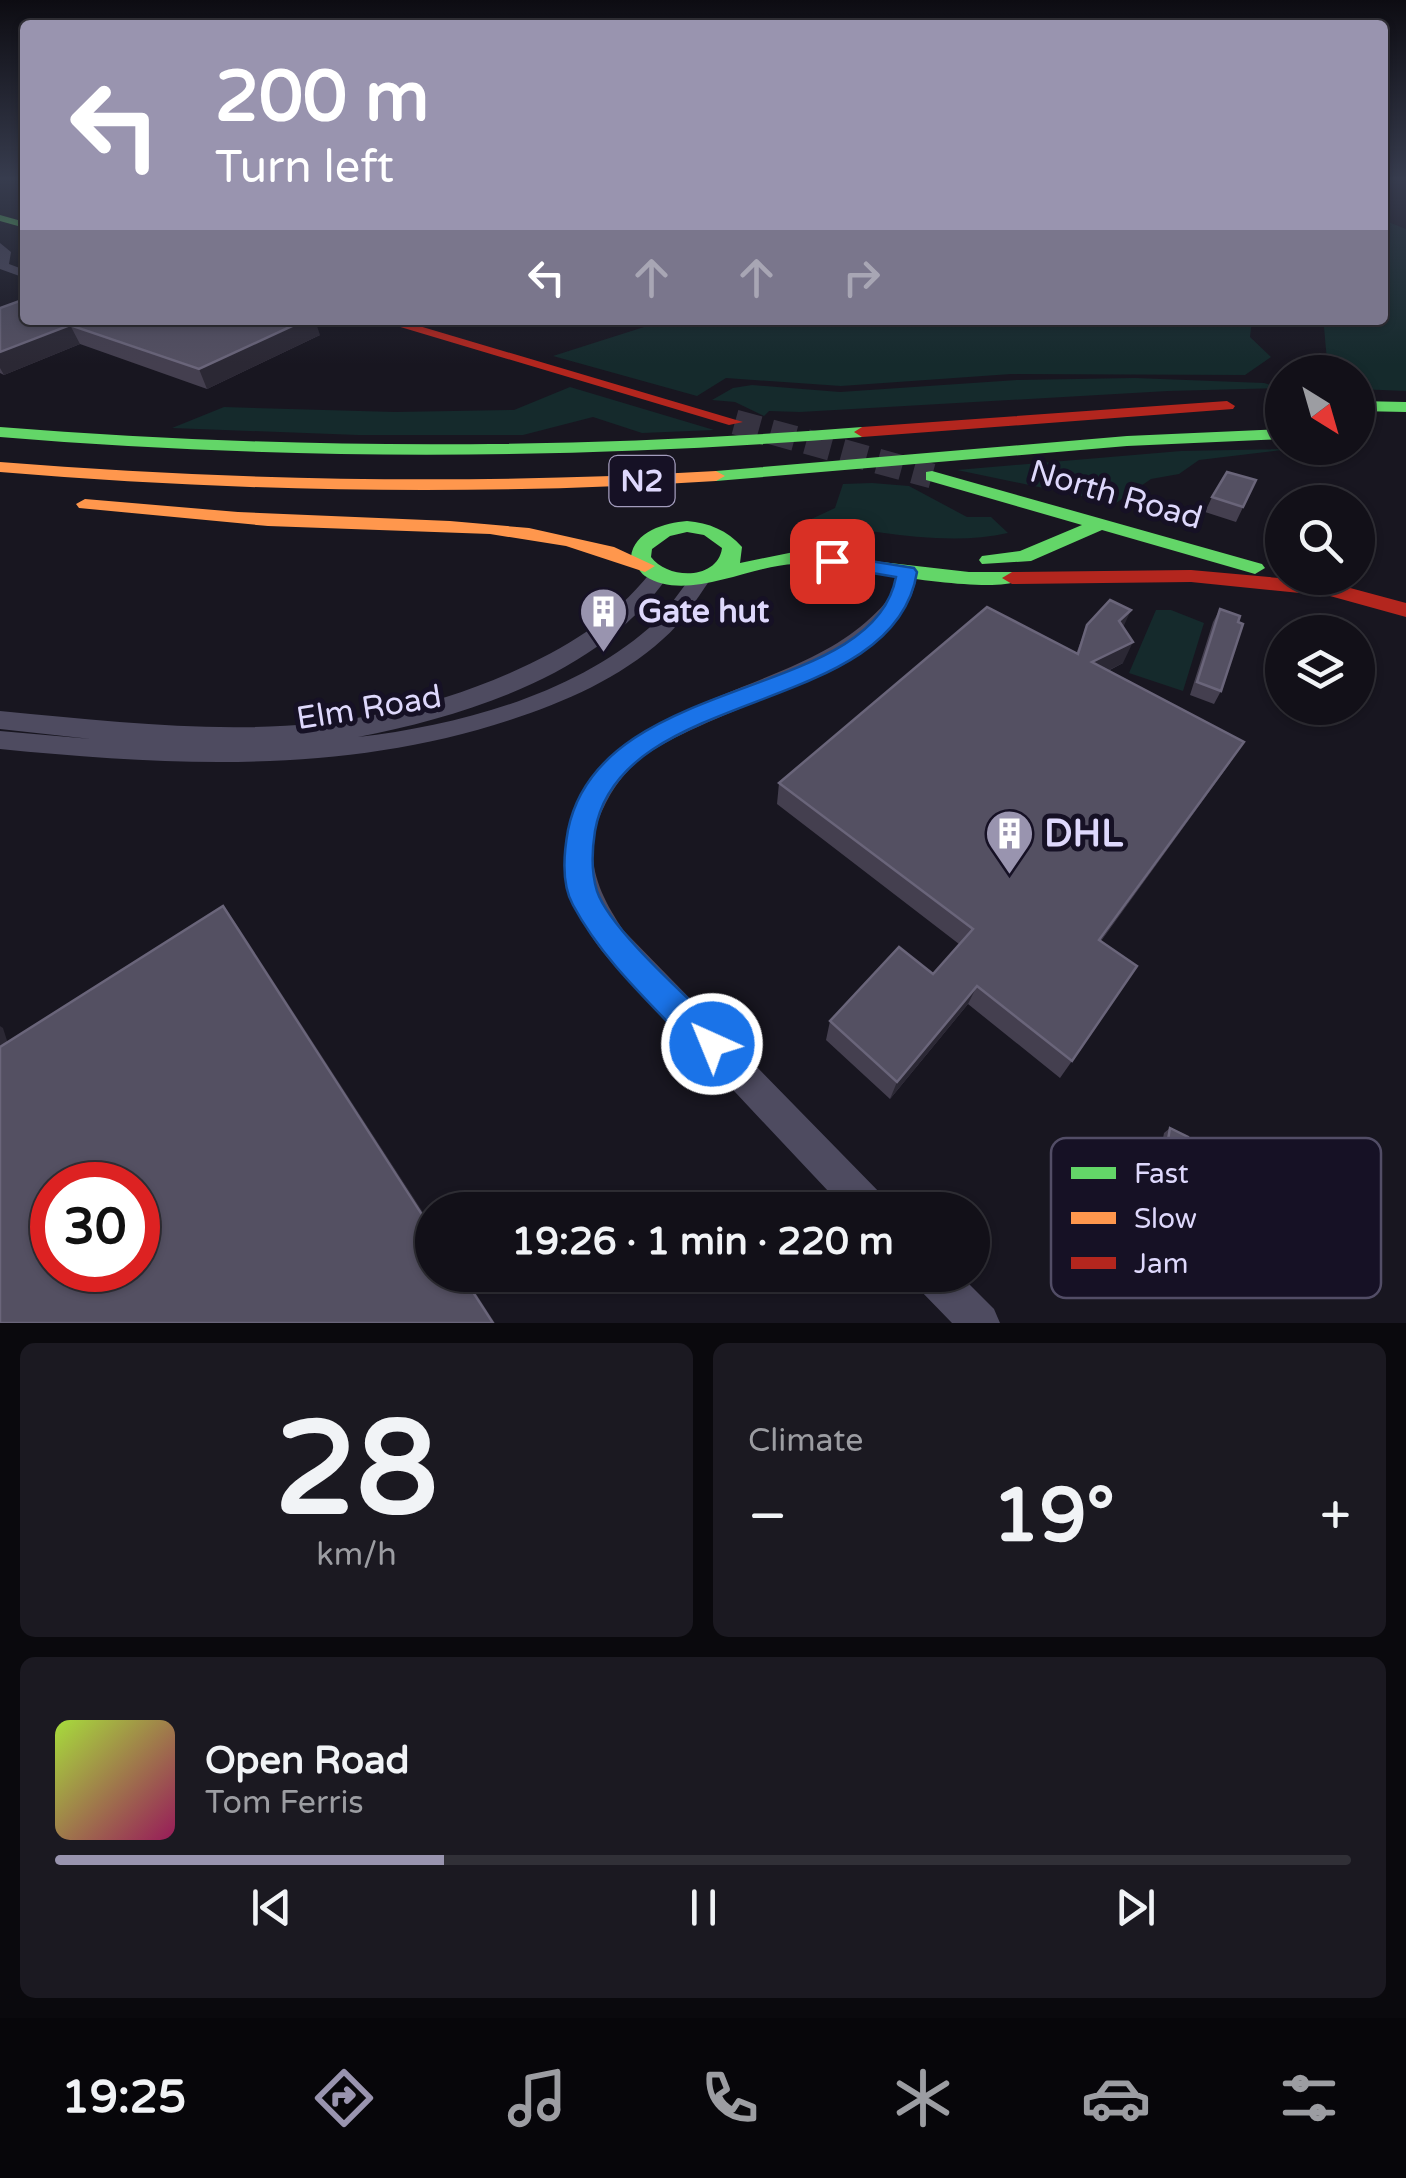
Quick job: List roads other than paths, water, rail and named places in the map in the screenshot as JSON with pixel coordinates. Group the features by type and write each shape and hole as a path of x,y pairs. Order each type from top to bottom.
{"main road":[{"path":"401,325 734,422"},
{"name":"N2","path":"0,432 198,449 453,456 624,450 1037,414 1254,406"},
{"path":"1375,406 1406,406"},
{"name":"N2","path":"0,467 223,485 449,488 667,480 1098,441 1265,435"},
{"name":"North Road","path":"932,476 1265,571"},
{"path":"975,559 1007,552 1024,542 1030,530 1010,498"},
{"path":"54,500 264,520 542,532 604,544 671,580 700,580 723,570 794,558 996,579 1191,576 1265,583"},
{"path":"652,571 642,547 659,532 688,526 975,559 1026,558 1046,552 1075,529 1100,524 1094,548 1070,568 1047,577"},
{"path":"716,532 732,547 733,555 723,570"},
{"path":"1352,595 1406,610"}],"street":[{"path":"0,246 4,266 20,272"},
{"name":"Elm Road","path":"0,720 250,739 351,730 440,709 564,656 622,621 652,571"},
{"path":"854,1192 613,940 584,897 578,853 585,814 606,774 638,746 688,720 804,674 848,650 877,628 903,596 907,572"},
{"name":"Elm Road","path":"0,740 164,756 264,756 344,750 438,733 530,706 586,680 659,631 700,580"},
{"path":"950,1292 980,1323"}],"tunnel":[{"path":"735,422 932,476"}],"place":[{"name":"Gate hut","path":"603,654"},
{"name":"DHL","path":"1009,876"}]}
